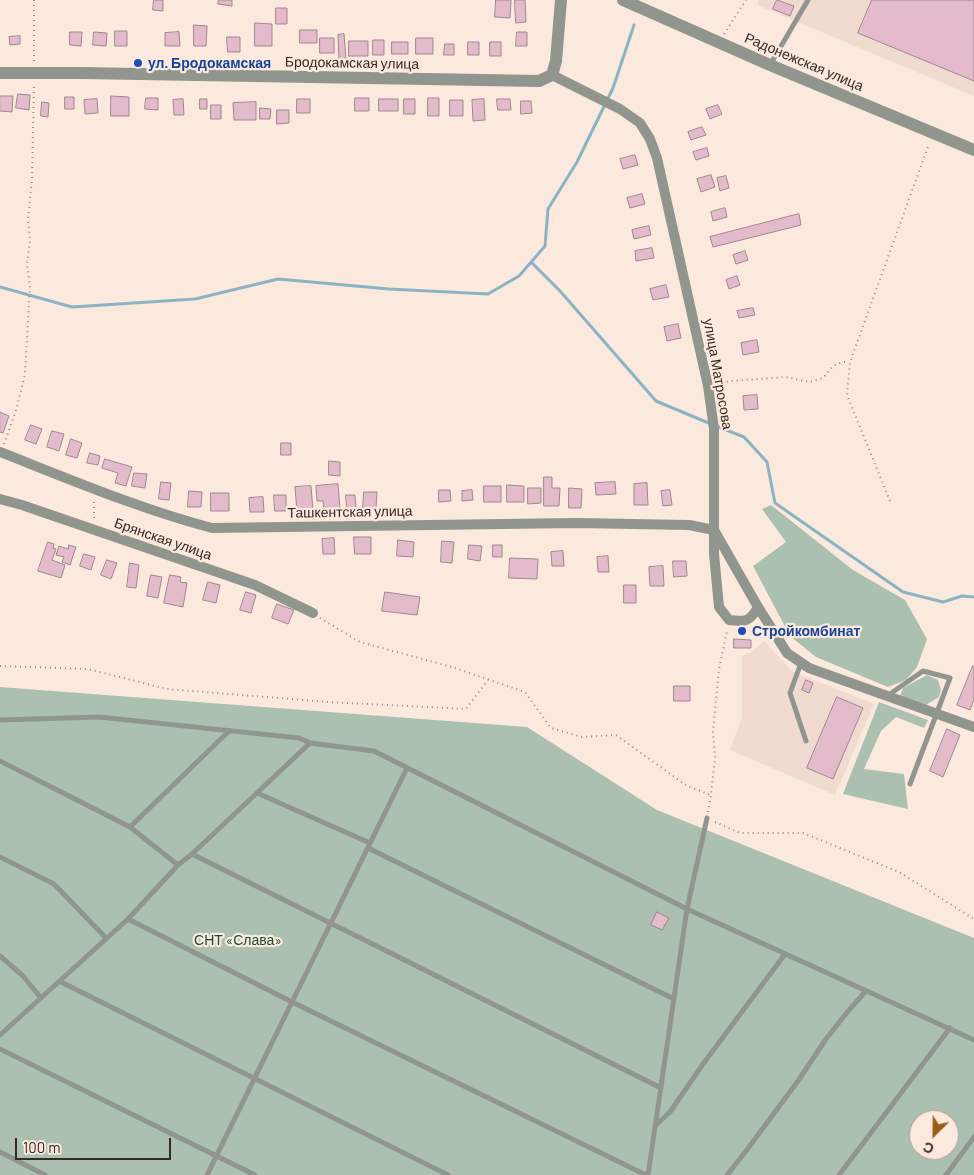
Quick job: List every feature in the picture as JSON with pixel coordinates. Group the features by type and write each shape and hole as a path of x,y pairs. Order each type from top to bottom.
{"street":[{"path":"552,75 556,61 561,0"},
{"name":"Радонежская улица","path":"623,0 770,65 974,150"},
{"name":"Бродокамская улица","path":"0,73 539,81 552,75"},
{"name":"улица Матросова","path":"552,75 620,109 640,123 650,139 657,158 708,386 714,429 714,530 787,653 809,668 974,727"},
{"name":"Ташкентская улица","path":"0,452 90,487 212,528 576,522 690,525 714,530"},
{"name":"Брянская улица","path":"0,499 255,585 313,613"},
{"path":"714,530 718,608 729,620 742,622 752,618 758,607"}],"lane":[{"path":"770,65 808,0"},
{"path":"801,663 790,693 806,741"},
{"path":"887,696 923,671 950,678 910,784"},
{"path":"0,720 99,717 299,738 310,743 374,751 687,909 974,1040"},
{"path":"130,826 229,731"},
{"path":"0,1035 128,919 178,865 310,743"},
{"path":"0,761 130,826 178,865"},
{"path":"207,1175 407,768"},
{"path":"257,793 369,846 674,999"},
{"path":"128,919 292,1002 647,1175 656,1126 687,909 707,818"},
{"path":"192,854 661,1088"},
{"path":"0,857 54,884 106,938"},
{"path":"656,1126 670,1112 703,1064 786,954"},
{"path":"0,956 24,976 41,998"},
{"path":"59,981 448,1175"},
{"path":"727,1175 798,1081 826,1039 848,1010 866,991"},
{"path":"839,1175 950,1028"},
{"path":"0,1050 255,1175"},
{"path":"946,1175 974,1137"},
{"path":"0,1152 45,1175"}],"path":[{"path":"0,452 17,407 25,374 30,286 27,264 30,242 28,219 32,180 34,0"},
{"path":"718,42 746,0"},
{"path":"890,501 847,395 850,362 934,132"},
{"path":"708,386 730,381 786,377 809,382 823,378 832,366 842,362 850,362"},
{"path":"90,487 94,499 94,530"},
{"path":"313,613 360,642 452,667 525,692 551,728 582,737 616,736 688,786 711,795"},
{"path":"729,620 719,669 713,732 714,757 711,795 707,818 740,833 803,834 899,872 974,919"},
{"path":"0,666 88,669 168,689 328,702 466,709 488,680"}],"shaded area":[{"path":"759,0 974,0 974,96 757,5"},
{"path":"764,641 792,671 874,704 835,795 730,750 742,717 742,656 751,652"}],"green space":[{"path":"771,505 853,570 905,600 927,639 917,667 906,680 888,687 816,657 790,636 753,566 786,542 762,509"},
{"path":"927,675 938,680 941,690 939,697 926,705 900,696 903,688"},
{"name":"СНТ «Слава»","path":"0,687 527,727 657,810 974,938 974,1175 0,1175"},
{"path":"879,702 928,720 924,728 896,717 881,731 864,769 904,774 908,809 843,794"}],"building":[{"path":"154,0 163,0 163,11 153,10"},
{"path":"219,0 232,0 232,6 218,4"},
{"path":"496,0 511,0 510,18 495,17"},
{"path":"515,0 525,0 526,22 516,23"},
{"path":"777,0 794,6 790,16 773,9"},
{"path":"872,0 974,0 974,81 858,33"},
{"path":"276,8 287,8 287,24 276,24"},
{"path":"255,23 272,24 272,46 255,46"},
{"path":"194,25 207,26 206,46 194,46"},
{"path":"300,30 317,30 317,43 300,43"},
{"path":"115,31 127,31 127,46 115,46"},
{"path":"70,32 82,32 81,46 70,45"},
{"path":"94,32 107,33 106,46 93,45"},
{"path":"179,32 180,46 165,46 165,33"},
{"path":"517,32 527,32 527,46 516,46"},
{"path":"344,34 346,60 339,60 338,35"},
{"path":"20,36 20,44 10,45 9,37"},
{"path":"227,37 240,37 240,52 228,52"},
{"path":"320,38 334,38 334,53 320,53"},
{"path":"416,38 433,38 433,54 416,54"},
{"path":"373,40 384,40 384,55 373,55"},
{"path":"349,41 368,41 368,56 349,56"},
{"path":"392,42 408,42 408,54 392,54"},
{"path":"468,42 479,42 479,55 468,55"},
{"path":"490,42 501,42 501,56 490,56"},
{"path":"445,44 454,44 454,55 444,55"},
{"path":"18,94 30,95 29,110 16,108"},
{"path":"0,96 13,96 12,112 0,111"},
{"path":"111,96 129,97 129,116 111,116"},
{"path":"65,97 74,97 74,109 65,109"},
{"path":"146,98 158,98 158,110 145,109"},
{"path":"355,98 369,98 369,111 355,111"},
{"path":"428,98 439,98 439,116 428,116"},
{"path":"97,99 98,113 85,114 84,100"},
{"path":"183,99 184,115 174,115 173,100"},
{"path":"200,99 207,99 207,109 200,109"},
{"path":"297,99 310,99 310,113 297,113"},
{"path":"379,99 398,99 398,111 379,111"},
{"path":"404,99 415,99 415,114 404,114"},
{"path":"484,99 485,120 473,121 472,100"},
{"path":"497,99 510,99 511,110 498,110"},
{"path":"450,100 463,100 463,116 450,116"},
{"path":"521,101 531,101 532,113 521,114"},
{"path":"42,102 49,103 48,117 41,116"},
{"path":"256,102 256,120 234,120 233,103"},
{"path":"211,105 221,105 221,119 211,119"},
{"path":"718,105 722,114 710,119 706,109"},
{"path":"260,108 271,109 270,119 260,119"},
{"path":"277,110 289,110 289,123 277,124"},
{"path":"702,127 706,135 691,140 688,132"},
{"path":"707,148 709,156 696,160 693,152"},
{"path":"635,155 638,165 623,169 620,159"},
{"path":"711,175 715,187 701,192 697,179"},
{"path":"726,176 729,188 720,191 717,178"},
{"path":"642,194 645,204 630,208 627,198"},
{"path":"725,208 727,217 713,221 711,212"},
{"path":"799,214 801,225 713,247 710,237"},
{"path":"649,226 651,235 634,239 632,230"},
{"path":"652,248 654,258 636,261 635,251"},
{"path":"745,251 748,260 736,264 733,255"},
{"path":"737,276 740,285 729,289 726,280"},
{"path":"666,285 669,297 653,300 650,289"},
{"path":"753,308 755,315 739,318 737,311"},
{"path":"678,324 681,338 667,341 664,327"},
{"path":"757,340 759,352 743,355 741,343"},
{"path":"757,395 758,409 744,410 743,396"},
{"path":"0,412 9,416 3,433 0,432"},
{"path":"31,425 42,429 36,444 25,440"},
{"path":"52,431 64,434 59,451 47,447"},
{"path":"71,439 82,443 77,458 66,455"},
{"path":"281,443 291,443 291,455 281,455"},
{"path":"90,453 100,456 98,465 87,463"},
{"path":"105,459 132,467 126,486 115,483 118,473 102,468"},
{"path":"329,461 340,462 340,476 329,475"},
{"path":"134,473 147,474 145,488 132,486"},
{"path":"544,477 552,477 552,488 560,488 559,506 544,506"},
{"path":"161,482 171,483 169,500 159,499"},
{"path":"615,482 616,494 596,495 595,483"},
{"path":"647,483 648,505 634,505 634,484"},
{"path":"338,484 340,509 324,511 323,501 317,501 316,486"},
{"path":"507,485 524,486 524,502 507,502"},
{"path":"311,486 313,511 297,512 295,487"},
{"path":"484,486 501,486 501,502 484,502"},
{"path":"528,488 541,488 541,503 528,504"},
{"path":"569,488 582,489 581,508 569,508"},
{"path":"439,490 450,490 451,501 439,502"},
{"path":"472,490 473,500 462,501 462,491"},
{"path":"670,490 672,505 663,506 661,491"},
{"path":"189,491 202,492 201,507 188,507"},
{"path":"364,492 377,492 376,508 363,509"},
{"path":"211,493 229,493 229,511 211,511"},
{"path":"274,495 286,495 286,511 275,511"},
{"path":"346,495 355,495 356,508 347,509"},
{"path":"263,497 264,512 250,512 249,498"},
{"path":"354,537 371,537 371,554 355,554"},
{"path":"334,538 335,554 323,554 322,539"},
{"path":"398,540 414,542 413,557 397,556"},
{"path":"442,541 454,542 452,563 441,562"},
{"path":"48,542 54,544 53,548 56,549 52,560 65,565 61,578 38,571"},
{"path":"69,545 76,547 70,565 62,562 64,557 56,555 59,546 68,549"},
{"path":"469,545 482,546 480,561 468,559"},
{"path":"493,545 502,545 502,557 493,557"},
{"path":"563,551 564,566 552,566 551,552"},
{"path":"84,554 95,557 91,570 80,566"},
{"path":"608,556 609,572 598,572 597,557"},
{"path":"510,558 538,559 537,579 509,578"},
{"path":"107,560 117,563 111,579 101,575"},
{"path":"673,561 686,561 687,576 674,577"},
{"path":"130,563 139,565 136,588 127,587"},
{"path":"663,566 664,586 650,586 649,567"},
{"path":"151,575 162,577 158,598 147,596"},
{"path":"170,575 181,577 180,582 187,583 183,607 164,603"},
{"path":"208,582 220,585 216,603 203,600"},
{"path":"624,585 636,585 636,603 624,603"},
{"path":"246,592 256,595 251,613 240,610"},
{"path":"385,592 420,597 417,615 382,611"},
{"path":"277,604 294,610 288,624 272,618"},
{"path":"734,639 751,640 751,648 734,648"},
{"path":"973,666 974,700 970,710 957,705"},
{"path":"806,680 813,683 809,693 802,690"},
{"path":"674,686 690,686 690,701 674,701"},
{"path":"837,697 863,708 833,779 807,768"},
{"path":"947,729 960,735 943,777 930,771"},
{"path":"657,912 669,918 662,930 651,925"}],"waterway":[{"path":"0,287 72,307 195,299 278,279 389,289 488,294 519,276 545,246 548,209 577,162 613,88 634,25"},
{"path":"531,262 560,291 656,401 711,424"},
{"path":"716,426 744,437 767,462 775,503 903,592 943,602 962,596 974,597"}],"place":[{"name":"ул. Бродокамская","path":"138,63"},
{"name":"Стройкомбинат","path":"742,631"}]}
